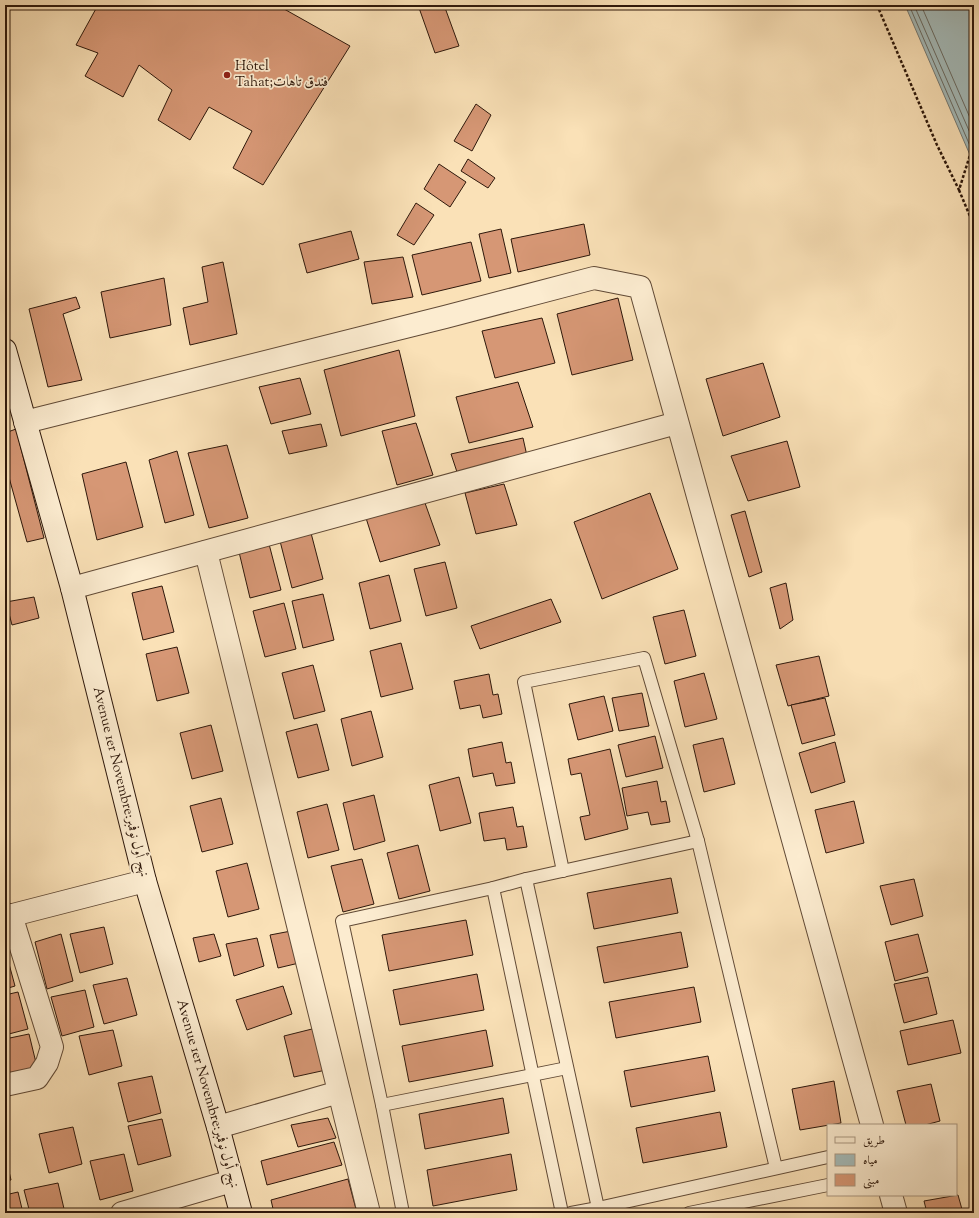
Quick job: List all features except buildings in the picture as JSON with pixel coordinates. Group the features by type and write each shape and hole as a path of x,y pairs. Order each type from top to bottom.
{"street":[{"path":"25,422 430,321 594,278 640,287 872,1124"},
{"name":"Avenue 1er Novembre;نهج أول نوفمبر","path":"5,350 72,588 145,881 218,1127 241,1213"},
{"path":"72,588 678,423"},
{"path":"206,552 369,1213"},
{"path":"5,1085 37,1078 47,1063 52,1047 8,916 145,881"},
{"path":"218,1127 339,1092"},
{"path":"122,1213 232,1181"},
{"path":"892,1196 896,1213"}],"lane":[{"path":"563,871 524,682 644,658 698,841 776,1168"},
{"path":"403,1213 382,1105 342,921 698,841"},
{"path":"526,879 598,1208"},
{"path":"493,888 562,1213"},
{"path":"382,1105 567,1068"},
{"path":"572,1213 827,1157"},
{"path":"689,1213 827,1185"}],"path":[{"path":"877,5 937,145 959,190 974,226"},
{"path":"959,190 970,156 974,155"}],"water":[{"path":"905,5 974,5 974,165 970,155"}],"place":[{"name":"Hôtel Tahat;فندق تاهات","path":"227,75"}]}
